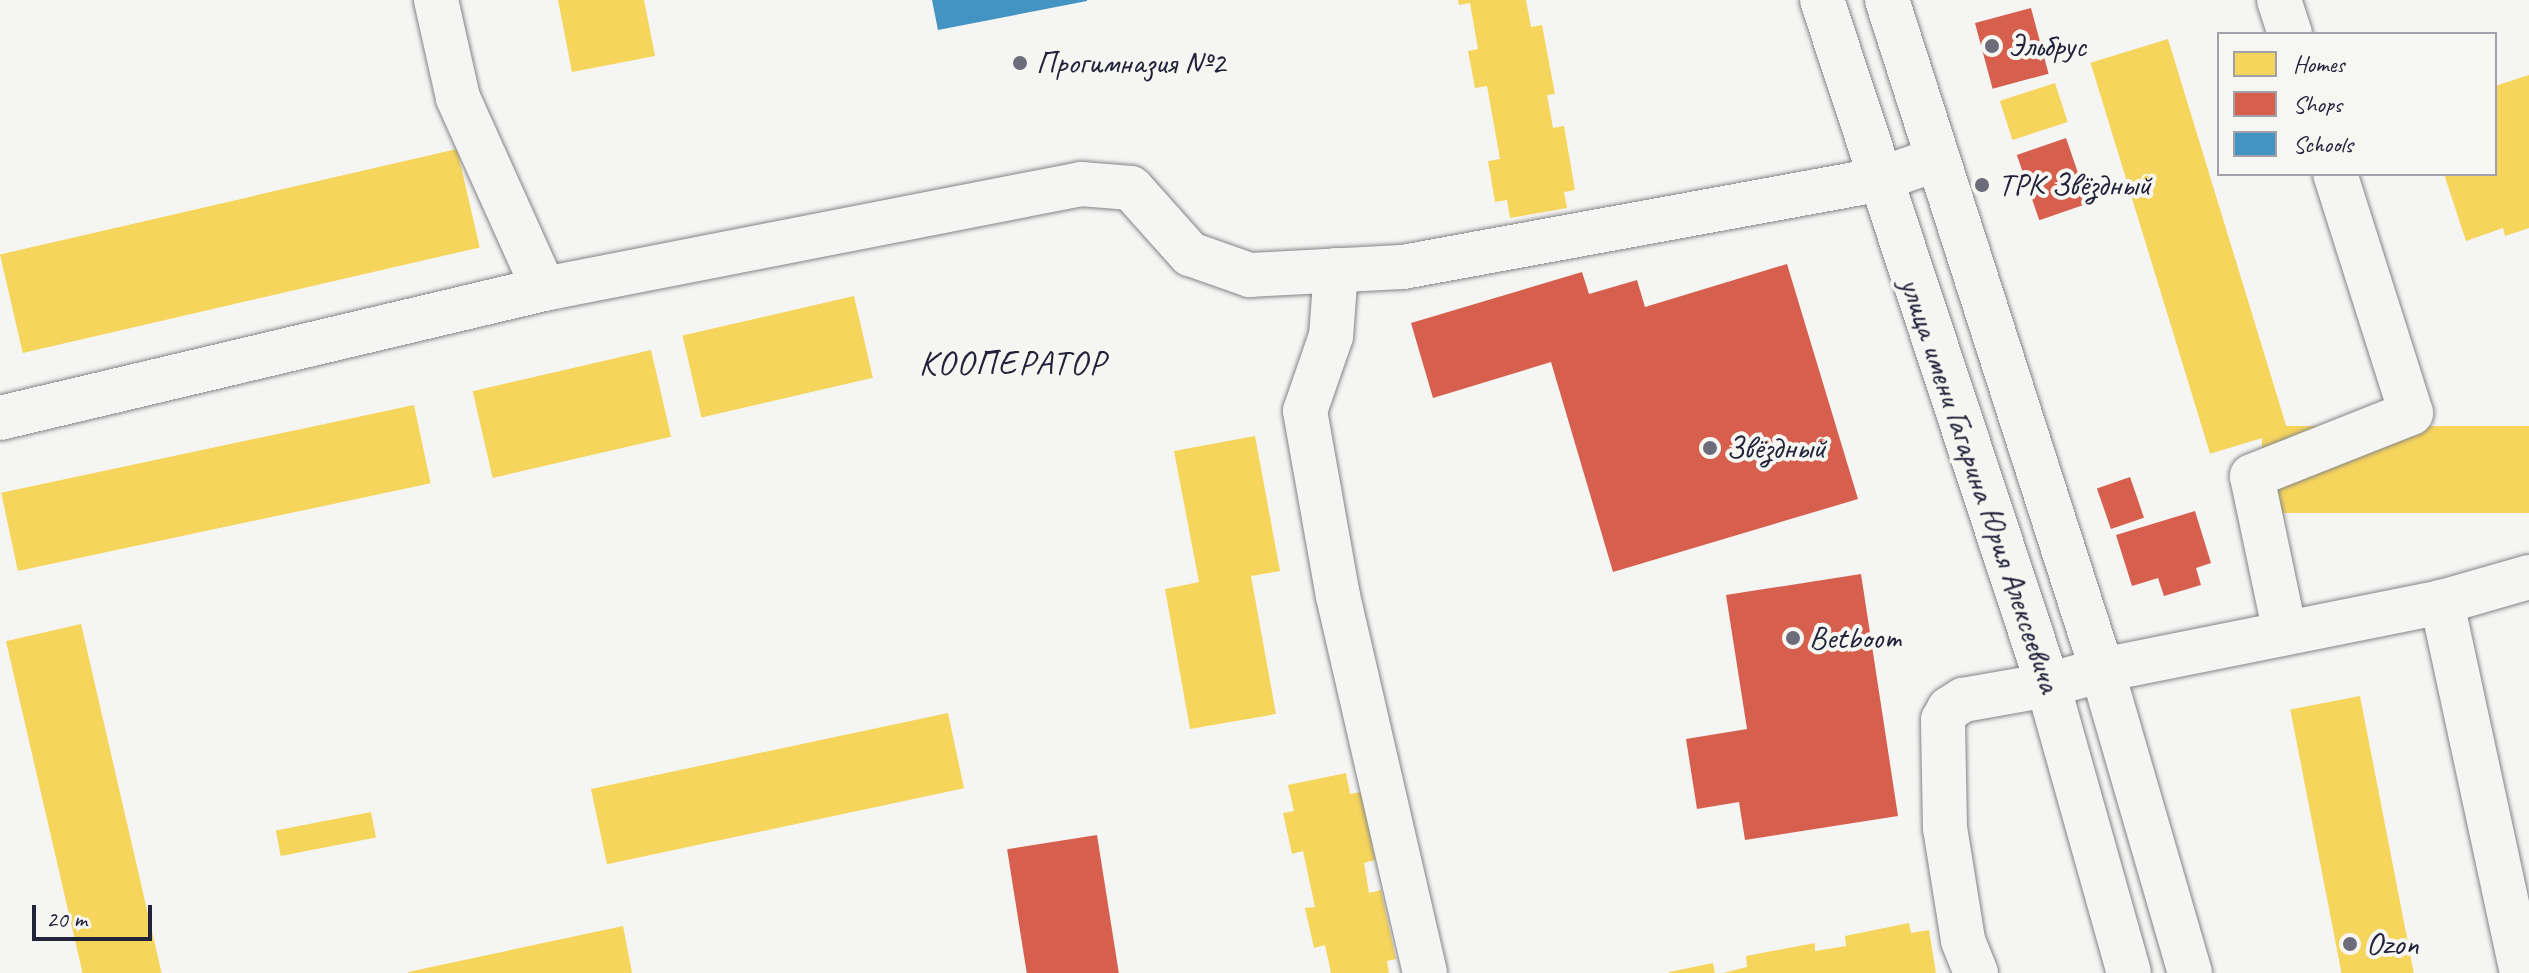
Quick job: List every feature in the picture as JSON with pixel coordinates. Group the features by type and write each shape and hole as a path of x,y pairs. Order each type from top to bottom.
{"street":[{"path":"436,0 458,98 544,289"},
{"name":"улица имени Гагарина Юрия Алексеевича","path":"1822,0 1878,180 2048,685 2129,973"},
{"name":"улица имени Гагарина Юрия Алексеевича","path":"1887,0 2102,670 2190,973"},
{"path":"2279,0 2289,32"},
{"path":"0,418 544,289 1081,184 1131,188 1190,254 1250,275 1403,267 1878,180 1937,159"},
{"path":"2285,633 2252,476 2411,413 2336,176"},
{"path":"1336,270 1331,336 1305,411 1338,596 1425,973"},
{"path":"1976,973 1963,940 1945,828 1943,720 1963,700 2442,602 2529,577"},
{"path":"2442,602 2522,973"}],"building: Homes":[{"path":"558,0 644,0 655,56 572,72"},
{"path":"1458,0 1526,0 1531,27 1542,25 1555,94 1547,95 1553,128 1564,126 1575,190 1564,192 1567,208 1510,218 1507,200 1495,202 1488,161 1500,159 1487,86 1475,88 1468,51 1478,49 1470,3 1459,5"},
{"path":"2168,39 2288,430 2210,454 2091,63"},
{"path":"2529,75 2529,228 2505,236 2503,228 2466,241 2445,176 2497,176 2497,85"},
{"path":"2055,83 2068,122 2013,140 2000,101"},
{"path":"457,149 480,247 23,353 0,255"},
{"path":"854,296 873,378 701,417 683,336"},
{"path":"651,350 671,437 493,478 473,391"},
{"path":"414,405 431,483 18,571 1,493"},
{"path":"2262,426 2529,426 2529,513 2262,513"},
{"path":"1255,436 1280,571 1251,576 1276,714 1190,729 1165,589 1199,582 1174,451"},
{"path":"81,624 162,973 83,973 6,641"},
{"path":"2360,696 2414,973 2342,973 2290,710"},
{"path":"948,713 964,788 607,864 591,789"},
{"path":"1346,773 1350,794 1361,792 1375,860 1364,863 1369,893 1381,890 1396,959 1387,961 1389,973 1331,973 1325,945 1314,948 1305,908 1315,907 1303,851 1292,854 1283,813 1294,811 1288,785"},
{"path":"371,812 376,838 281,856 276,831"},
{"path":"1909,923 1911,933 1929,930 1936,973 1723,973 1747,967 1746,956 1815,943 1815,951 1846,946 1845,936"},
{"path":"623,926 632,973 408,973 408,972"},
{"path":"1713,963 1715,973 1669,973 1669,972"}],"building: Shops":[{"path":"2031,8 2049,74 1993,89 1975,23"},
{"path":"2066,138 2088,203 2039,220 2017,155"},
{"name":"Звёздный","path":"1787,264 1858,499 1613,572 1551,362 1433,398 1411,323 1582,272 1589,294 1637,280 1645,307"},
{"path":"2130,477 2144,518 2111,529 2097,488"},
{"path":"2195,511 2211,563 2196,568 2201,585 2164,596 2158,578 2132,586 2116,535"},
{"path":"1861,574 1898,816 1745,840 1739,802 1697,809 1686,739 1747,729 1726,595"},
{"path":"1097,835 1119,973 1027,973 1007,849"}],"building: Schools":[{"path":"932,0 1087,0 1087,1 938,30"}],"place":[{"name":"Эльбрус","path":"1992,46"},
{"name":"Прогимназия №2","path":"1020,63"},
{"name":"ТРК Звёздный","path":"1982,185"},
{"name":"Звёздный","path":"1710,448"},
{"name":"Betboom","path":"1793,638"},
{"name":"Ozon","path":"2350,944"}],"district":[{"name":"КООПЕРАТОР","path":"1013,363"}]}
